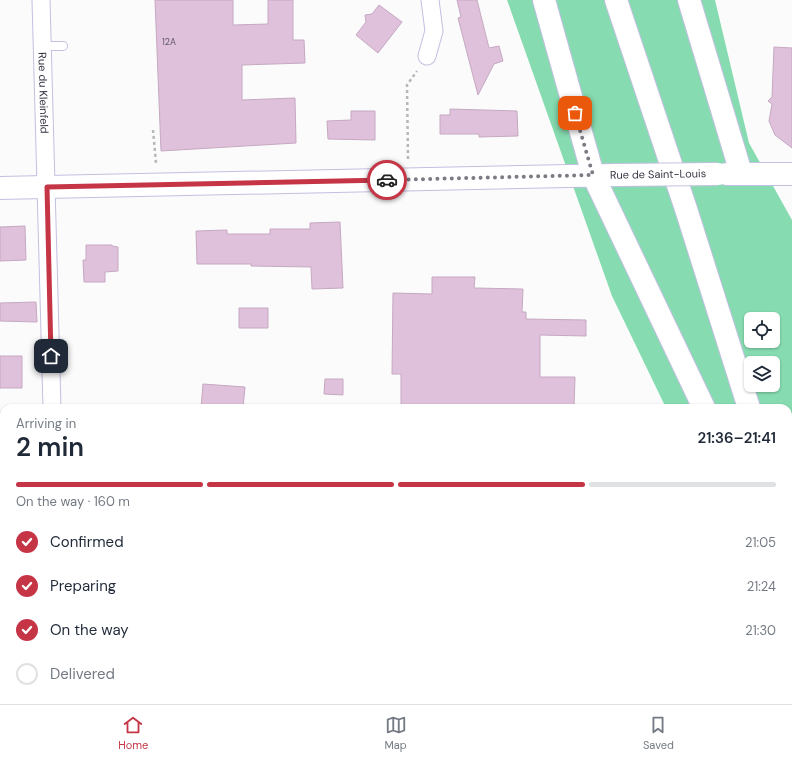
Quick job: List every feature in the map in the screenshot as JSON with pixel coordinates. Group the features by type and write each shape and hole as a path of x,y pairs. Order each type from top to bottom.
{"main road":[{"path":"544,0 593,175 702,404"},
{"path":"616,0 686,209 748,404"},
{"path":"689,0 741,173"},
{"name":"Rue de Saint-Louis","path":"0,188 741,173 791,178"}],"street":[{"name":"Rue du Kleinfeld","path":"41,0 52,404"},
{"path":"427,56 434,31 430,0"}],"lane":[{"path":"42,46 62,46"}],"path":[{"path":"408,152 407,85 427,56"},
{"path":"153,130 158,186"}],"green space":[{"path":"507,0 715,0 749,143 792,220 792,404 664,404 612,296"}],"building":[{"path":"155,0 233,0 233,25 268,24 268,0 293,0 293,40 304,40 305,63 242,65 242,100 295,98 296,143 161,151"},
{"path":"457,0 477,0 489,48 499,46 503,61 494,64 478,95 458,18 461,17"},
{"path":"379,5 402,22 378,53 356,35 366,22 365,15 372,14"},
{"path":"774,47 792,48 792,148 775,135 769,121 772,104 768,101 772,97"},
{"path":"450,109 517,111 518,136 479,137 479,134 440,134 440,115 450,115"},
{"path":"351,111 375,111 375,140 328,139 327,121 351,120"},
{"path":"340,222 343,288 312,289 311,267 251,266 251,264 197,264 196,231 227,230 227,234 270,234 270,229 310,229 310,223"},
{"path":"25,226 26,260 0,261 0,227"},
{"path":"86,245 112,245 118,247 118,271 105,272 105,282 84,282 83,260 86,260"},
{"path":"432,277 475,277 474,288 523,289 522,312 526,312 526,319 586,320 586,336 540,335 540,377 575,377 574,404 401,404 401,374 392,374 393,293 432,294"},
{"path":"36,302 37,322 0,321 0,303"},
{"path":"239,308 268,308 268,328 239,328"},
{"path":"0,356 22,356 22,388 0,388"},
{"path":"325,379 343,379 343,395 324,394"},
{"path":"203,384 245,387 243,404 201,404"}],"way so far":[{"path":"387,180 593,175 575,113"}],"route":[{"path":"51,356 47,187 158,186 387,180"}]}
